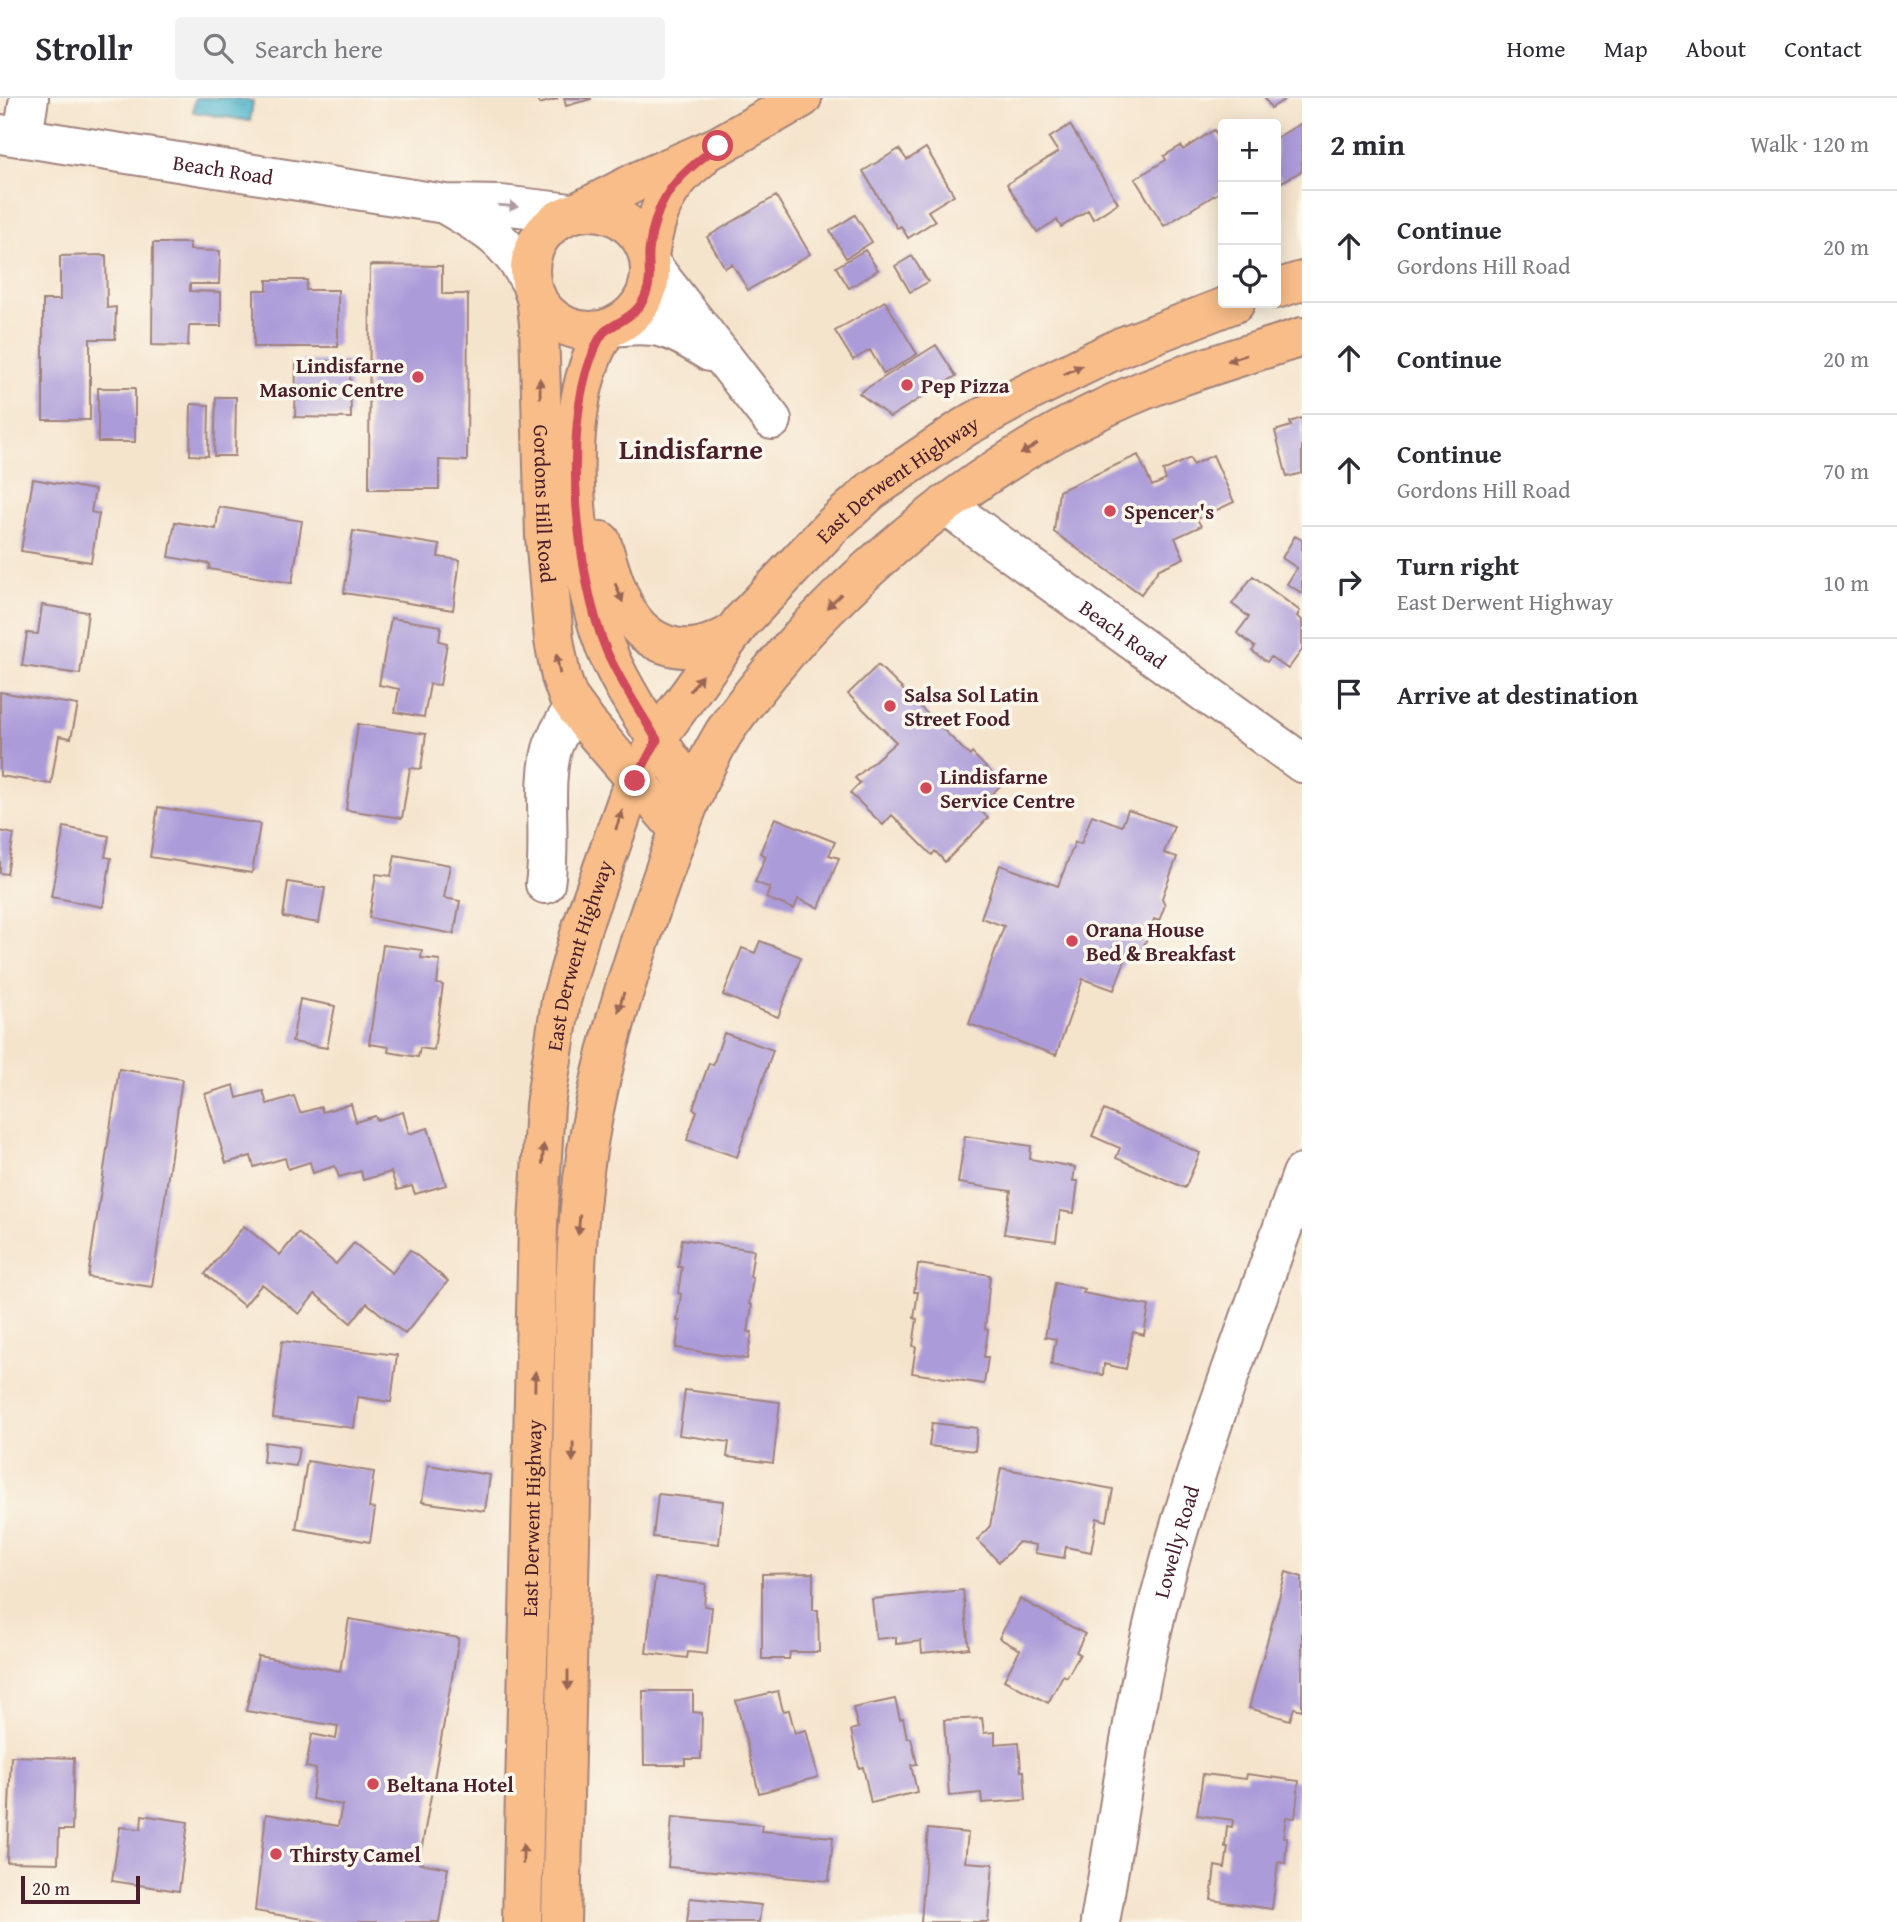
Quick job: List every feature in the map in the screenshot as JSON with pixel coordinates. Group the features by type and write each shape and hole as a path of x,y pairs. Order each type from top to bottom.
{"main road":[{"path":"718,146 684,172 666,195 653,230 650,281 642,302 627,319 610,328 586,331 565,326 548,313 533,289 532,254 547,229 638,181 718,146 802,98"},
{"path":"575,212 602,211 622,219 639,235 650,260"},
{"path":"1281,287 1302,281"},
{"name":"Gordons Hill Road","path":"533,289 539,324 545,537 561,677 574,706 679,830"},
{"name":"East Derwent Highway","path":"522,1922 538,1224 545,1105 561,1002 582,927 635,781 657,740 683,701 741,622 831,527 872,491 965,427 1070,371 1142,338 1222,308"},
{"name":"Gordons Hill Road","path":"610,328 593,354 580,392 574,459 583,550 600,632 623,685 694,794"},
{"name":"East Derwent Highway","path":"561,1922 576,1296 588,1140 610,1036 641,937 694,794 723,734 794,643 857,579 945,505 1062,429 1111,404 1211,366 1302,337"},
{"path":"574,459 616,585 636,627 653,640 689,649 708,645 733,633"}],"street":[{"path":"11,135 29,98"},
{"name":"Beach Road","path":"11,135 444,204 501,205 575,212"},
{"name":"Beach Road","path":"444,204 481,225 502,241 520,264 533,289"},
{"path":"650,260 772,420"},
{"path":"610,328 637,324 660,326 712,353 734,370"},
{"name":"Beach Road","path":"945,505 1302,763"},
{"path":"545,884 549,851 550,758 557,736 574,706"},
{"name":"Lowelly Road","path":"1100,1922 1143,1672 1164,1583 1191,1489 1302,1174"}],"water":[{"path":"195,98 253,101 250,121 193,112"}],"building":[{"path":"537,98 557,98 557,99 539,104"},
{"path":"564,98 591,98 591,99 566,106"},
{"path":"1265,98 1287,98 1271,108"},
{"path":"1302,123 1302,171 1282,182 1281,180 1281,135"},
{"path":"1070,125 1118,203 1093,219 1088,210 1061,227 1057,220 1037,232 1007,184 1058,152 1049,138"},
{"path":"1214,130 1218,137 1218,193 1164,226 1135,179 1166,160 1164,156 1181,146 1183,150"},
{"path":"926,148 954,195 928,211 935,221 908,238 901,226 897,228 863,171 899,149 907,160"},
{"path":"776,196 810,254 748,290 732,264 725,268 707,237"},
{"path":"855,215 872,242 846,258 830,231"},
{"path":"153,243 190,243 190,250 220,251 219,284 190,284 190,291 221,292 221,326 189,326 188,346 152,345"},
{"path":"865,250 878,270 849,288 836,267"},
{"path":"106,255 107,308 116,307 115,339 90,339 90,420 43,420 43,300 60,300 60,256"},
{"path":"912,256 928,282 910,292 895,266"},
{"name":"Lindisfarne Masonic Centre","path":"370,265 442,266 442,294 468,294 467,461 439,460 439,489 369,489"},
{"path":"267,280 307,280 306,290 338,290 338,347 254,347 254,290 267,290"},
{"path":"885,301 917,354 884,374 870,350 853,360 835,331"},
{"name":"Pep Pizza","path":"936,345 956,376 890,417 859,393"},
{"path":"296,361 350,361 351,418 295,417"},
{"path":"98,388 135,388 135,442 98,442"},
{"path":"216,397 236,397 235,456 214,456"},
{"path":"191,404 209,405 208,456 190,455"},
{"path":"1302,418 1302,473 1287,477 1275,431 1291,426 1290,422"},
{"name":"Spencer's","path":"1138,455 1152,486 1166,480 1163,471 1190,458 1193,465 1213,455 1234,502 1197,519 1201,526 1175,538 1184,558 1159,569 1141,594 1054,532 1059,491"},
{"path":"33,479 95,490 91,512 99,514 91,562 21,551"},
{"path":"219,507 302,521 292,583 209,569 210,564 169,557 175,522 216,529"},
{"path":"353,531 440,545 438,557 460,560 453,610 344,593"},
{"path":"1295,536 1302,540 1302,593 1287,584 1297,568 1282,558"},
{"path":"1253,576 1300,611 1297,616 1302,620 1302,650 1288,669 1271,657 1267,662 1252,651 1255,647 1237,633 1249,617 1232,604"},
{"path":"42,605 88,612 80,674 22,666 27,633 38,634"},
{"path":"391,618 441,626 439,641 447,643 440,685 430,684 424,717 395,712 399,689 379,685"},
{"name":"Lindisfarne Service Centre","path":"878,665 1002,784 978,808 988,818 945,862 935,851 932,855 892,815 883,825 850,793 860,783 855,778 896,742 848,694"},
{"path":"0,692 78,705 71,738 59,736 51,784 0,776"},
{"path":"358,724 426,734 421,769 410,768 402,818 346,810"},
{"path":"158,807 260,824 252,873 150,857"},
{"name":"Orana House Bed & Breakfast","path":"1128,810 1174,826 1164,853 1177,857 1162,898 1165,905 1159,921 1154,919 1139,959 1127,955 1114,990 1083,979 1056,1055 969,1024 1004,926 981,918 1000,865 1058,886 1075,842 1081,844 1092,815 1122,826"},
{"path":"775,818 835,842 829,855 839,858 819,908 798,899 794,909 766,898 770,888 755,882 766,856 760,853"},
{"path":"64,827 109,836 105,857 111,858 103,907 51,897"},
{"path":"0,831 14,834 7,874 0,873"},
{"path":"395,855 450,865 444,898 460,901 454,934 369,918 376,874 391,876"},
{"path":"288,882 325,888 319,923 283,917"},
{"path":"760,941 801,957 778,1017 723,995 742,948 755,953"},
{"path":"383,945 422,950 421,958 440,960 437,984 443,985 434,1050 420,1048 418,1057 388,1052 389,1047 369,1044"},
{"path":"300,999 335,1006 327,1048 292,1042"},
{"path":"724,1033 773,1050 737,1157 687,1140 697,1111 693,1109 709,1063 713,1065"},
{"path":"119,1069 182,1079 152,1287 88,1277"},
{"path":"234,1085 237,1098 263,1091 267,1104 294,1096 300,1113 321,1107 322,1112 351,1104 356,1122 375,1116 377,1120 403,1112 409,1134 428,1128 446,1185 415,1194 412,1186 397,1190 391,1172 363,1180 361,1171 339,1177 335,1166 313,1173 310,1162 288,1169 285,1158 254,1167 251,1156 226,1163 205,1094"},
{"path":"1104,1110 1200,1153 1185,1188 1116,1158 1120,1148 1092,1136"},
{"path":"965,1136 1031,1146 1030,1159 1075,1167 1073,1181 1078,1181 1074,1213 1060,1211 1056,1241 1004,1234 1011,1191 958,1183"},
{"path":"244,1226 280,1255 298,1233 336,1264 354,1243 392,1273 410,1250 448,1281 405,1334 367,1303 351,1323 315,1294 299,1314 262,1284 244,1306 205,1274"},
{"path":"682,1239 754,1250 748,1332 752,1332 747,1359 676,1348 680,1321 677,1321 681,1294 678,1293 682,1267 678,1267"},
{"path":"918,1264 990,1275 984,1357 988,1357 984,1384 912,1373 916,1347 913,1346 917,1319 914,1318 918,1292 914,1292"},
{"path":"1055,1283 1085,1289 1083,1293 1149,1306 1144,1335 1133,1332 1126,1369 1104,1364 1103,1375 1051,1365 1056,1339 1045,1337"},
{"path":"282,1341 397,1355 391,1402 358,1397 354,1428 273,1418"},
{"path":"685,1390 780,1402 773,1463 727,1457 729,1442 679,1435"},
{"path":"932,1423 977,1428 975,1451 929,1446"},
{"path":"265,1442 299,1447 296,1466 263,1462"},
{"path":"307,1461 374,1472 369,1508 375,1509 370,1542 296,1529"},
{"path":"428,1465 490,1475 485,1511 422,1502"},
{"path":"1001,1468 1113,1489 1107,1521 1097,1518 1091,1552 1066,1547 1064,1558 1035,1553 1036,1545 1019,1542 999,1562 977,1540 990,1526"},
{"path":"658,1494 723,1501 719,1544 653,1537"},
{"path":"1286,1572 1302,1577 1302,1710 1294,1708 1290,1720 1249,1708"},
{"path":"813,1573 813,1610 818,1610 819,1652 790,1652 789,1659 762,1659 762,1574"},
{"path":"655,1578 706,1584 704,1606 712,1607 707,1654 688,1652 687,1658 646,1653"},
{"path":"963,1590 969,1648 922,1653 921,1641 896,1644 896,1637 876,1639 872,1599"},
{"path":"1020,1599 1085,1634 1076,1652 1080,1654 1067,1677 1063,1675 1048,1703 1004,1680 1020,1650 999,1638"},
{"name":"Beltana Hotel","path":"349,1619 459,1638 419,1863 448,1868 439,1922 320,1922 255,1911 266,1814 338,1826 342,1805 312,1799 316,1769 306,1767 312,1734 336,1739 338,1726 246,1711 258,1656 340,1671"},
{"path":"643,1691 693,1691 693,1712 702,1713 701,1759 685,1759 685,1765 644,1765"},
{"path":"778,1691 783,1711 789,1710 795,1733 806,1730 818,1777 759,1793 736,1701"},
{"path":"895,1699 907,1738 911,1738 917,1764 911,1765 917,1792 871,1803 863,1767 859,1768 851,1730 858,1728 853,1708"},
{"path":"982,1718 984,1733 995,1732 995,1744 1019,1742 1026,1800 982,1803 981,1793 949,1796 944,1720"},
{"path":"11,1756 74,1758 72,1830 59,1830 58,1863 7,1862"},
{"path":"1203,1774 1246,1779 1247,1774 1299,1781 1295,1818 1286,1817 1283,1837 1287,1837 1285,1863 1278,1862 1272,1909 1211,1900 1215,1866 1225,1868 1227,1826 1232,1827 1233,1820 1197,1815"},
{"path":"142,1815 188,1822 179,1891 112,1881 120,1827 141,1829"},
{"path":"672,1817 762,1825 761,1831 833,1837 829,1881 668,1867"},
{"path":"928,1829 968,1833 965,1862 993,1864 988,1922 921,1922"},
{"path":"690,1898 761,1905 759,1922 687,1922"}],"place":[{"name":"Lindisfarne Masonic Centre","path":"418,377"},
{"name":"Pep Pizza","path":"907,385"},
{"name":"Spencer's","path":"1110,511"},
{"name":"Salsa Sol Latin Street Food","path":"890,706"},
{"name":"Lindisfarne Service Centre","path":"926,788"},
{"name":"Orana House Bed & Breakfast","path":"1072,941"},
{"name":"Beltana Hotel","path":"373,1784"},
{"name":"Thirsty Camel","path":"276,1854"}],"district":[{"name":"Lindisfarne","path":"691,448"}],"route":[{"path":"635,781 657,740 623,685 606,650 587,577 574,459 580,392 593,354 607,329 627,319 638,309 646,296 650,281 649,256 653,230 666,195 684,172 718,146"}]}
